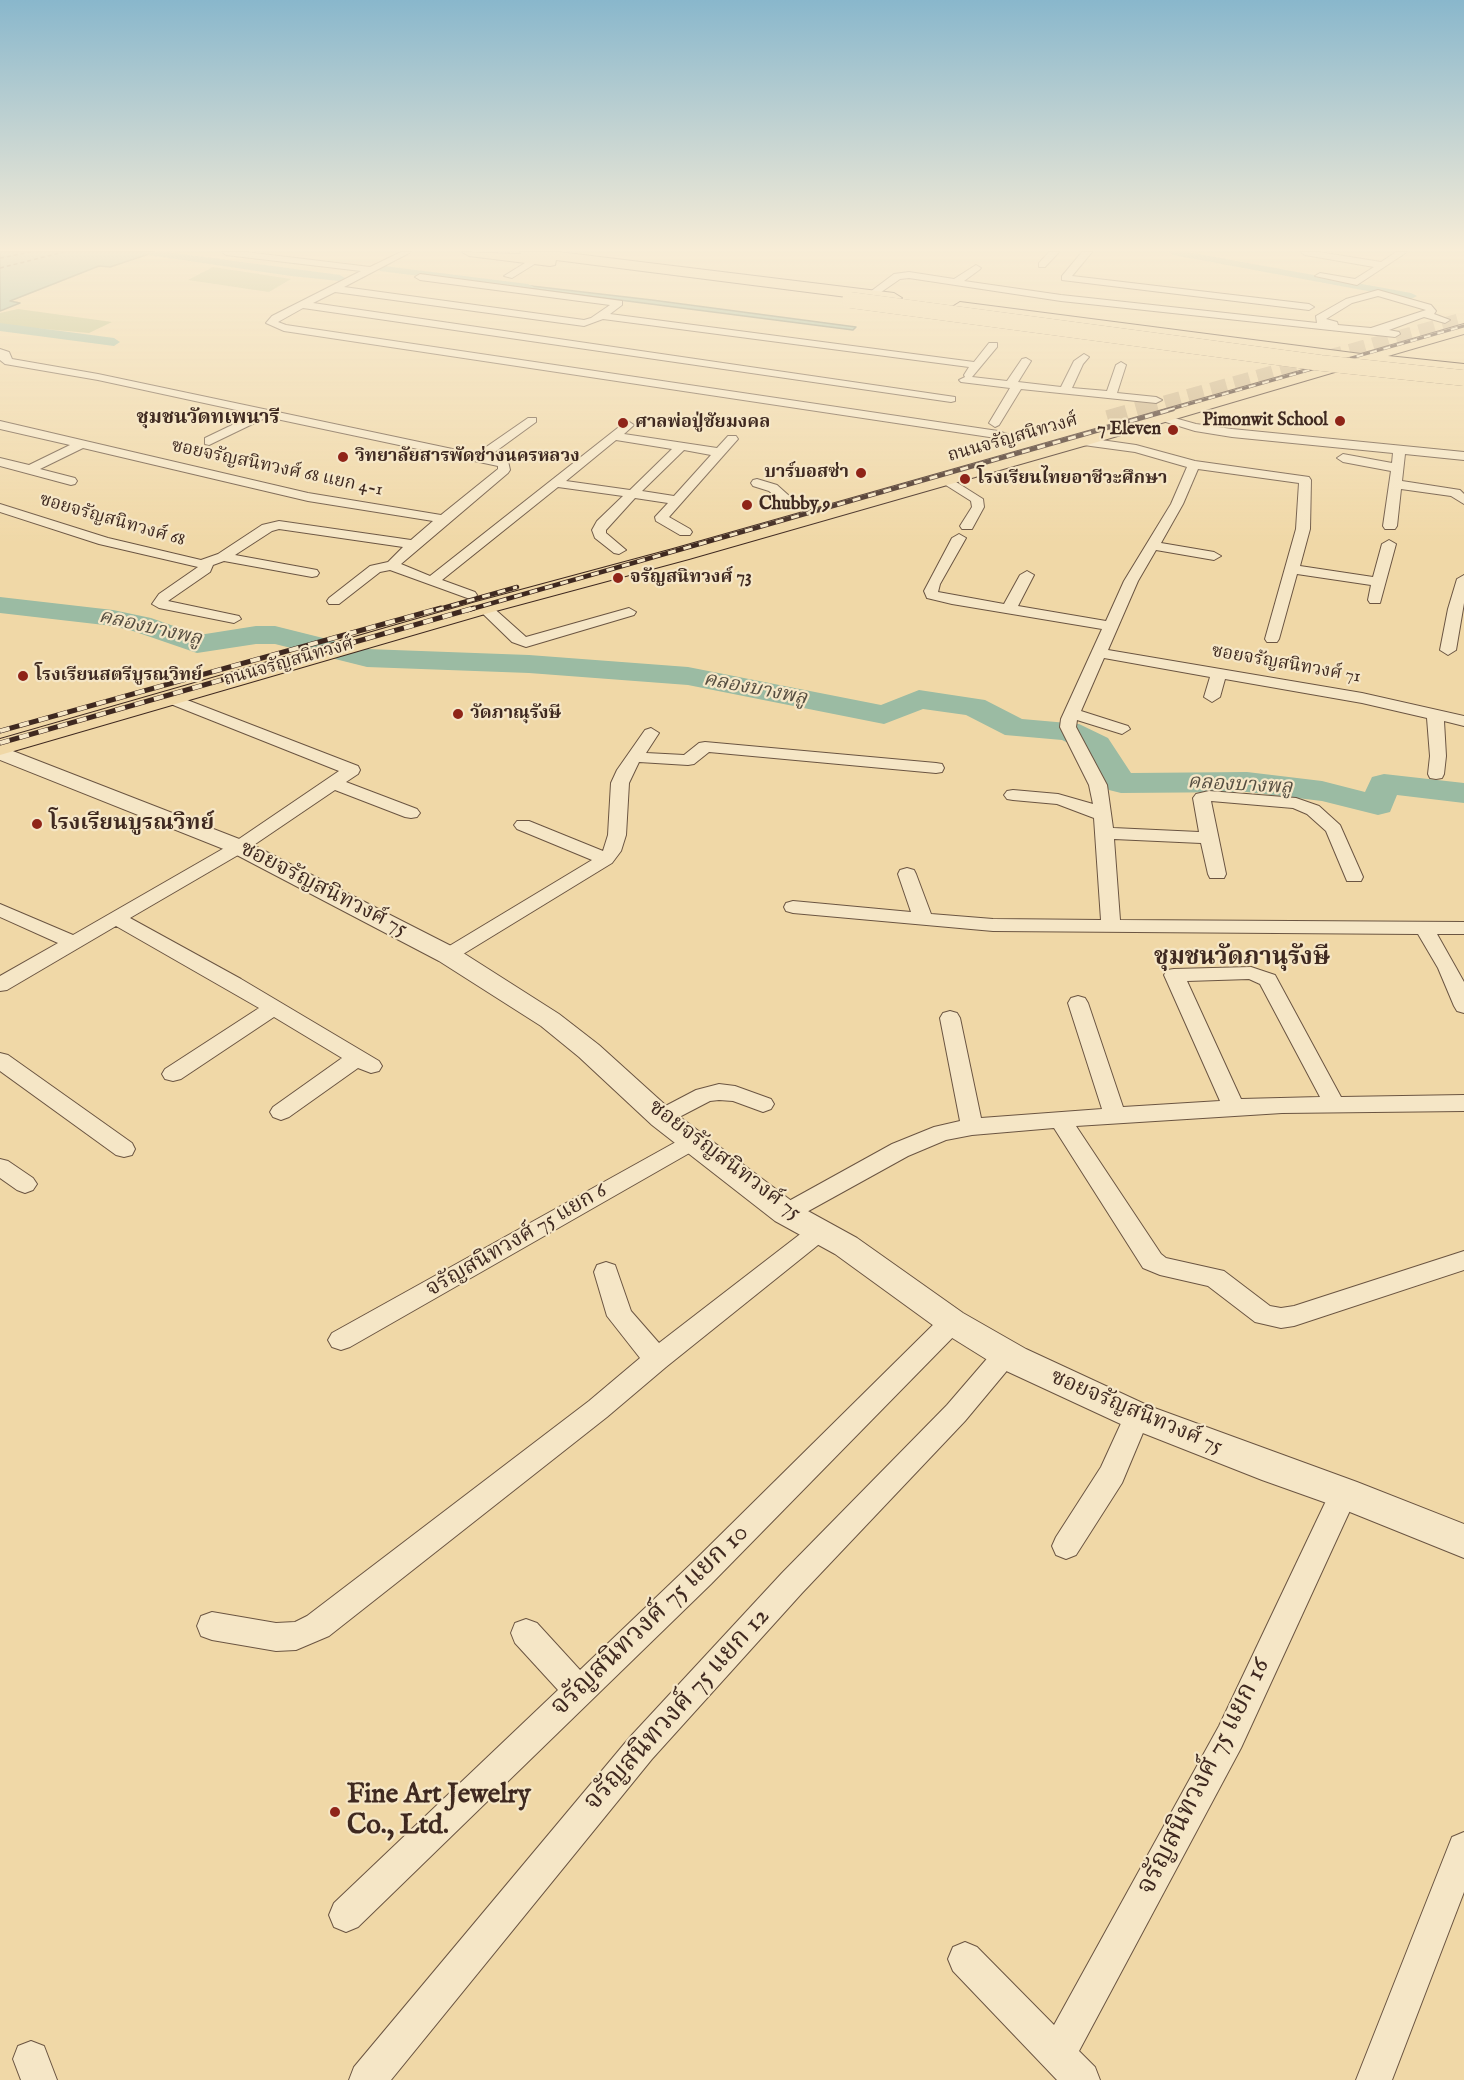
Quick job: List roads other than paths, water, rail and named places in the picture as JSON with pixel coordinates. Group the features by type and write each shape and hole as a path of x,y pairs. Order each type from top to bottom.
{"main road":[{"path":"1177,349 1287,364 1322,362"},
{"path":"1220,349 1321,363 1464,378"},
{"path":"1235,349 1464,384"},
{"path":"1253,349 1464,371"},
{"name":"ถนนจรัญสนิทวงศ์","path":"0,728 317,646 1108,420 1158,409 1214,402 1322,362 1366,349"},
{"name":"ถนนจรัญสนิทวงศ์","path":"1322,362 1360,359 1379,349"},
{"path":"1394,349 1394,356 1400,360 1429,366"},
{"path":"1360,359 1464,371"},
{"name":"ถนนจรัญสนิทวงศ์","path":"571,574 681,554 1080,441 1158,409 1184,393 1287,364"},
{"path":"1184,393 1208,394 1214,397 1214,402"},
{"name":"ถนนจรัญสนิทวงศ์","path":"974,450 1034,434"},
{"path":"769,508 810,496"},
{"name":"ถนนจรัญสนิทวงศ์","path":"571,574 638,544 706,526"},
{"name":"ถนนจรัญสนิทวงศ์","path":"0,747 169,698 317,646"}],"street":[{"path":"420,349 998,435 1012,440"},
{"path":"497,361 516,349"},
{"path":"550,368 577,349"},
{"path":"611,349 951,399"},
{"path":"854,349 976,365"},
{"path":"930,425 990,349"},
{"path":"0,352 5,354 4,358 9,362 98,377 504,464 505,468 414,544 394,565 375,569 334,601"},
{"path":"1065,390 1078,363 1084,357"},
{"path":"995,423 1026,361"},
{"path":"1111,395 1121,365"},
{"path":"965,380 1111,395 1226,432 1464,456"},
{"path":"209,441 266,413"},
{"path":"479,458 532,420"},
{"name":"ซอยจรัญสนิทวงศ์ 68 แยก 4-1","path":"0,425 308,497 443,519"},
{"path":"432,581 628,425"},
{"path":"612,436 720,453"},
{"path":"685,532 663,521 662,517 732,439"},
{"path":"1080,441 1136,449 1194,465 1305,480 1303,529 1272,639"},
{"path":"0,462 30,469 80,445"},
{"path":"638,544 600,535 599,530 632,493 680,447"},
{"path":"1390,526 1400,449"},
{"path":"1342,458 1397,468"},
{"path":"1111,926 1105,833 1098,785 1071,727 1131,581 1177,504 1194,465"},
{"path":"30,469 27,470 71,481"},
{"path":"945,479 977,499 978,507 933,584 932,595 1112,626"},
{"path":"554,483 676,500"},
{"path":"757,483 773,488 790,502"},
{"path":"1395,484 1455,493 1464,500"},
{"name":"ซอยจรัญสนิทวงศ์ 68","path":"0,508 104,541 206,564 223,557 267,528 279,525 414,544"},
{"path":"1375,600 1389,544"},
{"path":"1151,545 1214,556"},
{"path":"223,557 312,573"},
{"path":"206,564 205,569 164,597 159,604 234,619"},
{"path":"394,565 400,571 432,581 477,601 517,639 526,642 629,612"},
{"path":"1292,568 1379,582"},
{"path":"1009,609 1027,575"},
{"path":"1448,650 1455,609 1464,579"},
{"name":"ซอยจรัญสนิทวงศ์ 71","path":"1100,653 1362,698 1464,721"},
{"path":"1212,697 1219,674"},
{"path":"0,985 239,847 352,770 169,698"},
{"path":"1435,714 1438,756 1436,774"},
{"path":"1071,727 1122,729"},
{"path":"448,955 606,859 612,851 617,835 620,783 625,770 651,733"},
{"path":"634,757 688,760 705,747 936,768"},
{"name":"ซอยจรัญสนิทวงศ์ 75","path":"0,752 239,847 448,955 550,1020 662,1118 786,1214 846,1246 952,1322 1006,1354 1053,1379 1137,1416 1274,1469 1344,1493 1464,1541"},
{"path":"333,783 411,813"},
{"path":"1013,795 1058,799 1103,814"},
{"path":"1217,874 1208,838 1202,798 1221,796 1296,803 1313,810 1334,829 1354,877"},
{"path":"523,825 606,859"},
{"path":"1105,833 1208,838"},
{"path":"908,874 923,919"},
{"path":"793,906 993,925 1464,928"},
{"path":"0,910 74,942"},
{"path":"115,918 365,1062 281,1112"},
{"path":"1424,928 1448,968 1464,1006"},
{"path":"1234,1108 1174,975 1251,973 1261,975 1268,980 1335,1105"},
{"path":"1078,1003 1115,1115"},
{"path":"173,1074 274,1008"},
{"path":"950,1018 972,1127"},
{"path":"0,1060 124,1149"},
{"path":"662,1118 704,1095 719,1092 735,1094 763,1104"},
{"path":"786,1214 900,1150 942,1134 972,1127 1234,1108 1464,1103"},
{"path":"1060,1119 1152,1261 1160,1266 1215,1278 1264,1315 1281,1318 1294,1316 1464,1260"},
{"name":"จรัญสนิทวงศ์ 75 แยก 6","path":"341,1340 692,1141"},
{"path":"0,1167 25,1184"},
{"path":"212,1626 276,1637 296,1636 318,1626 598,1409 657,1359 820,1231"},
{"path":"606,1272 620,1316 657,1359"},
{"name":"จรัญสนิทวงศ์ 75 แยก 10","path":"346,1915 701,1574 952,1322"},
{"name":"จรัญสนิทวงศ์ 75 แยก 12","path":"367,2080 641,1748 792,1583 956,1413 1006,1354"},
{"path":"1066,1546 1112,1474 1137,1416"},
{"name":"จรัญสนิทวงศ์ 75 แยก 16","path":"1057,2055 1230,1737 1344,1493"},
{"path":"526,1633 579,1691"},
{"path":"1374,2080 1464,1849"},
{"path":"965,1959 1082,2080"}],"waterway":[{"name":"คลองบางพลู","path":"0,605 113,618 141,624 197,644 256,635 275,635 367,658 529,664 688,676 884,715 919,699 974,707 1016,728 1068,731 1097,745 1121,783 1247,782 1322,791 1378,805 1384,784 1464,793"}],"tunnel":[{"path":"1142,410 1360,349"},
{"path":"1108,420 1147,409"}],"railway":[{"path":"1168,410 1383,349"},
{"path":"468,610 1173,409"},
{"path":"436,610 517,587"},
{"path":"0,731 441,608"},
{"path":"0,743 474,608"}],"place":[{"name":"Pimonwit School","path":"1340,421"},
{"name":"ศาลพ่อปู่ชัยมงคล","path":"623,423"},
{"name":"7 Eleven","path":"1173,430"},
{"name":"วิทยาลัยสารพัดช่างนครหลวง","path":"343,457"},
{"name":"บาร์บอสซ่า","path":"861,473"},
{"name":"โรงเรียนไทยอาชีวะศึกษา","path":"965,479"},
{"name":"Chubby 9","path":"747,505"},
{"name":"จรัญสนิทวงศ์ 73","path":"618,578"},
{"name":"โรงเรียนสตรีบูรณวิทย์","path":"23,676"},
{"name":"วัดภาณุรังษี","path":"458,714"},
{"name":"โรงเรียนบูรณวิทย์","path":"37,824"},
{"name":"Fine Art Jewelry Co., Ltd.","path":"335,1812"}],"district":[{"name":"ชุมชนวัดทเพนารี","path":"208,419"},
{"name":"ชุมชนวัดภานุรังษี","path":"1242,959"}]}
